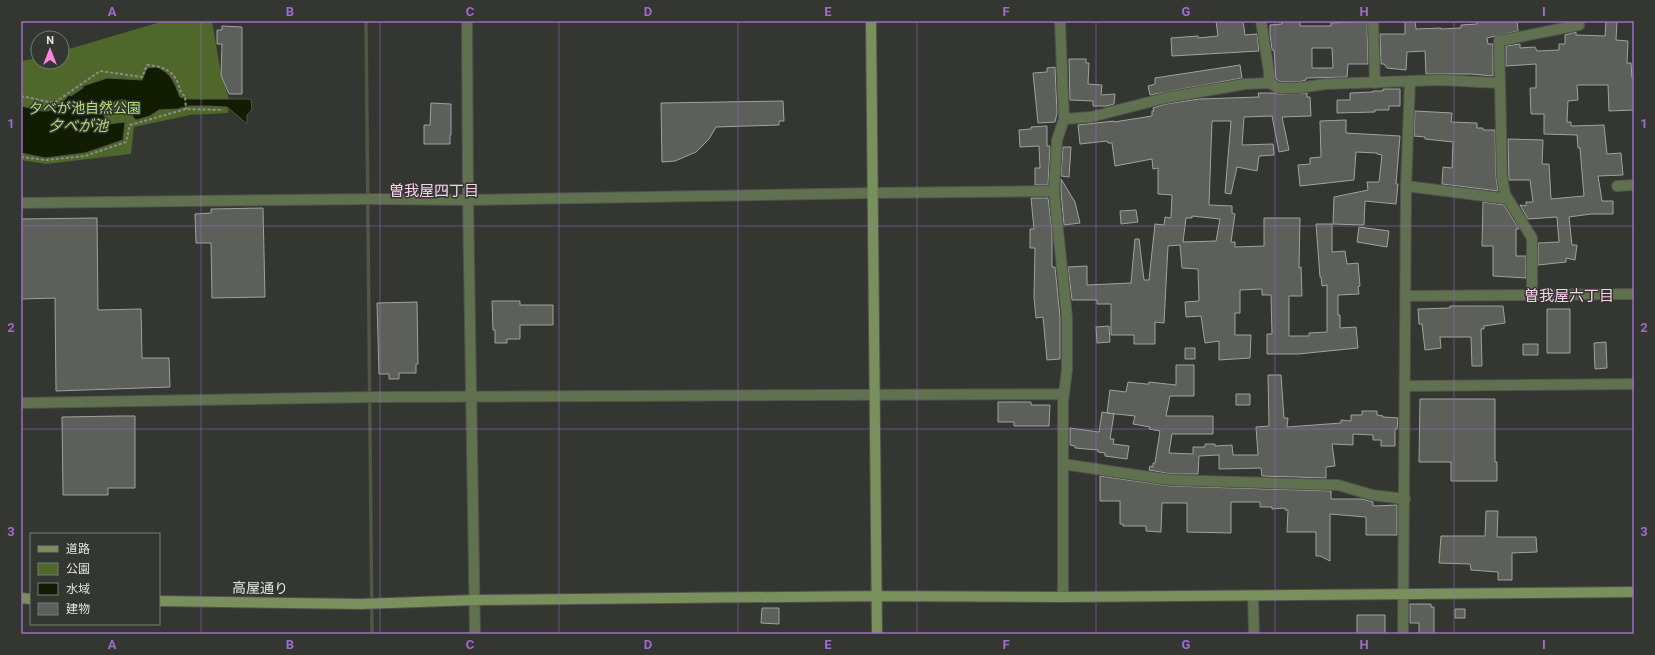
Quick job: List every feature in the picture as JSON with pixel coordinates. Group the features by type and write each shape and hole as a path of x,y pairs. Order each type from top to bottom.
{"street":[{"path":"467,21 468,200 475,634"},
{"path":"872,21 877,634"},
{"path":"1060,21 1064,119 1057,140 1054,191 1067,317 1068,370 1063,394 1063,597"},
{"path":"1261,21 1269,72 1269,83"},
{"path":"1373,21 1375,83"},
{"path":"1532,295 1532,238 1505,194 1502,176 1499,41 1579,25 1579,21"},
{"path":"1064,119 1091,116 1165,98 1245,84 1269,83 1278,88 1298,88 1326,84 1440,80 1500,83"},
{"path":"1403,634 1406,186 1410,81"},
{"path":"1617,186 1634,185"},
{"path":"1406,186 1508,198"},
{"path":"21,203 375,199 468,200 873,192 1054,191"},
{"path":"1405,296 1634,294"},
{"path":"1405,386 1634,384"},
{"path":"21,403 360,397 472,398 874,394 1063,394"},
{"path":"1063,464 1170,480 1338,485 1372,495 1405,499"},
{"name":"高屋通り","path":"160,601 380,604 475,600 877,596 1253,596 1634,592"},
{"path":"1253,596 1254,634"}],"path":[{"path":"21,96 54,103 100,71 142,77 147,65 166,68 177,80 181,93 185,96 186,109"},
{"path":"21,157 46,160 85,156 126,142 130,125 186,109 223,110"}],"green space":[{"name":"夕べが池自然公園","path":"164,21 212,21 221,74 229,99 228,113 190,115 134,127 131,154 46,164 21,160 21,61 30,59 30,70 70,70 70,49"}],"water":[{"name":"夕べが池","path":"157,67 169,76 180,97 188,99 251,99 252,110 247,115 247,124 227,107 209,106 188,106 178,109 159,110 150,116 136,120 133,117 129,102 122,100 114,102 107,107 104,118 108,124 125,122 123,140 85,153 45,158 21,153 21,106 42,111 52,110 69,95 71,96 83,88 83,86 107,78 142,80 147,68"}],"building":[{"path":"1216,21 1243,21 1245,35 1257,34 1259,51 1172,56 1171,38 1218,36"},
{"path":"1282,21 1300,21 1300,26 1331,26 1331,23 1367,21 1368,64 1348,64 1347,77 1306,78 1306,80 1298,82 1281,82 1276,79 1274,50 1272,50 1270,25 1282,24","holes":["1312,48 1332,48 1333,68 1312,68"]},
{"path":"1405,21 1415,21 1416,29 1441,29 1461,28 1461,25 1477,24 1477,21 1517,21 1518,31 1487,38 1488,44 1493,44 1493,76 1471,74 1426,74 1425,51 1407,52 1406,70 1387,68 1384,64 1381,64 1380,34 1405,34"},
{"path":"1606,21 1617,21 1616,40 1628,41 1627,63 1631,63 1632,78 1634,78 1634,110 1609,111 1608,85 1577,85 1578,100 1568,101 1567,122 1571,122 1571,126 1604,125 1607,154 1621,153 1623,175 1598,176 1602,201 1613,201 1613,214 1591,214 1569,217 1572,245 1577,245 1575,260 1566,258 1566,262 1538,265 1538,243 1559,242 1557,217 1528,219 1520,205 1526,206 1526,202 1533,202 1530,180 1509,180 1508,139 1543,140 1542,164 1549,164 1551,199 1584,196 1580,148 1578,148 1577,135 1544,134 1544,114 1531,114 1530,88 1536,88 1536,64 1506,66 1506,46 1520,44 1520,48 1535,47 1537,51 1559,50 1559,44 1565,44 1565,35 1576,32 1576,35 1605,36"},
{"path":"222,26 242,27 242,94 229,94 221,75 222,44 217,44 217,30 222,30"},
{"path":"1069,59 1086,59 1086,63 1089,63 1088,84 1102,85 1101,95 1115,94 1114,104 1107,106 1093,106 1093,101 1070,100"},
{"path":"1240,65 1242,78 1150,95 1148,86 1155,84 1155,78"},
{"path":"1055,67 1057,113 1055,122 1038,123 1033,73 1047,72 1047,68"},
{"path":"1383,89 1400,89 1400,106 1389,106 1389,110 1375,110 1375,112 1337,113 1337,100 1350,100 1350,93 1383,91"},
{"path":"1258,93 1307,93 1307,97 1310,97 1311,116 1282,117 1289,150 1279,152 1272,116 1244,117 1242,145 1273,144 1274,155 1259,156 1257,171 1237,167 1231,194 1225,193 1231,121 1212,121 1209,205 1232,206 1232,213 1235,214 1231,242 1235,242 1235,247 1264,246 1264,218 1300,218 1299,268 1301,267 1302,296 1289,296 1289,336 1309,336 1309,333 1327,332 1327,285 1322,286 1320,277 1316,224 1332,224 1332,252 1345,251 1347,264 1358,263 1360,286 1358,287 1359,294 1338,295 1338,315 1340,315 1340,328 1356,327 1358,348 1298,354 1267,354 1267,334 1272,334 1271,295 1262,295 1262,289 1240,290 1240,313 1235,313 1235,335 1251,335 1250,358 1219,360 1219,341 1205,343 1201,316 1186,317 1185,302 1199,301 1198,269 1182,268 1180,245 1168,246 1164,323 1155,322 1155,344 1134,344 1134,335 1111,335 1111,304 1097,304 1097,300 1072,300 1068,267 1087,266 1087,285 1131,283 1135,239 1139,239 1144,280 1149,280 1155,224 1164,225 1165,217 1171,218 1172,195 1158,194 1158,168 1153,169 1152,159 1115,166 1112,143 1108,143 1107,141 1080,144 1078,125 1114,122 1152,116 1152,111 1154,111 1153,108 1166,104 1199,99 1259,97","holes":["1192,216 1220,219 1216,241 1183,242 1186,218 1192,218"]},
{"path":"783,101 784,121 779,121 779,125 716,127 709,139 696,152 675,161 662,162 661,103"},
{"path":"431,103 451,104 450,144 424,144 424,125 430,125"},
{"path":"1415,111 1452,113 1451,122 1477,123 1477,128 1483,128 1483,130 1495,130 1496,176 1498,191 1442,184 1443,167 1452,168 1453,142 1425,139 1425,137 1414,136"},
{"path":"1346,120 1346,133 1400,136 1396,204 1365,201 1364,225 1333,224 1334,197 1368,190 1367,182 1379,182 1382,155 1377,153 1356,152 1354,180 1300,186 1298,165 1310,164 1310,158 1321,157 1320,121"},
{"path":"1047,126 1047,146 1050,146 1048,185 1035,185 1035,168 1040,168 1039,146 1020,147 1019,130 1031,129 1031,127"},
{"path":"1063,147 1071,147 1069,177 1061,176"},
{"path":"1061,179 1075,202 1080,223 1064,225"},
{"path":"1031,198 1048,198 1052,231 1052,267 1055,267 1060,317 1060,359 1047,360 1043,317 1036,318 1034,297 1035,248 1030,248 1030,229 1034,229"},
{"path":"1483,202 1504,205 1519,229 1516,229 1516,256 1526,256 1526,278 1493,276 1493,246 1482,246"},
{"path":"263,208 265,297 212,298 211,243 196,243 195,214 211,213 211,209"},
{"path":"1136,210 1138,222 1121,224 1120,211"},
{"path":"97,218 98,310 141,309 142,358 169,358 170,387 56,391 55,298 21,299 21,219"},
{"path":"1359,227 1389,231 1387,247 1357,242"},
{"path":"492,301 520,301 520,305 553,305 553,325 520,325 520,339 507,339 507,343 495,343"},
{"path":"417,302 418,364 416,364 416,373 399,373 399,379 389,379 389,374 379,374 377,303"},
{"path":"1450,306 1503,306 1505,323 1484,326 1484,329 1481,329 1482,366 1472,366 1471,337 1440,337 1441,348 1425,350 1422,324 1419,324 1418,309 1450,308"},
{"path":"1547,309 1570,309 1570,353 1547,353"},
{"path":"1109,326 1110,342 1097,343 1096,327"},
{"path":"1606,342 1607,368 1595,369 1594,343"},
{"path":"1523,344 1538,344 1538,355 1523,355"},
{"path":"1185,348 1195,348 1195,359 1185,359"},
{"path":"1176,365 1194,365 1194,396 1170,396 1166,416 1213,416 1213,434 1172,434 1169,453 1193,454 1193,447 1205,447 1205,444 1215,444 1215,446 1232,445 1233,455 1258,455 1256,427 1269,426 1268,375 1281,375 1284,418 1288,418 1287,427 1341,423 1341,420 1351,421 1351,415 1362,415 1362,411 1377,411 1377,415 1383,417 1398,418 1397,429 1395,429 1395,446 1381,446 1381,440 1373,440 1373,435 1353,434 1353,445 1332,444 1335,466 1326,467 1326,478 1262,476 1261,468 1219,469 1219,455 1199,456 1198,474 1171,474 1149,470 1150,466 1153,467 1153,463 1155,463 1160,431 1149,429 1150,427 1133,424 1135,416 1107,413 1110,390 1126,392 1128,382 1149,384 1149,382 1176,385"},
{"path":"1236,394 1250,394 1250,405 1236,405"},
{"path":"1420,399 1495,399 1495,462 1497,462 1497,481 1451,481 1451,462 1419,462"},
{"path":"998,402 1031,402 1031,405 1050,405 1049,426 1014,426 1014,422 998,422"},
{"path":"1102,412 1114,414 1110,439 1114,439 1113,444 1129,446 1127,459 1105,456 1105,453 1098,452 1098,450 1075,448 1075,446 1070,445 1070,428 1099,432"},
{"path":"135,416 135,488 108,488 108,495 63,495 62,417"},
{"path":"1100,476 1170,486 1331,491 1331,499 1362,499 1373,502 1373,506 1397,505 1397,535 1366,535 1366,517 1330,514 1330,561 1320,556 1316,556 1316,532 1287,532 1288,510 1285,510 1285,508 1272,509 1272,507 1260,507 1260,502 1231,502 1231,533 1187,532 1187,503 1162,503 1161,532 1146,531 1146,526 1123,526 1123,524 1120,524 1120,501 1100,501"},
{"path":"1486,511 1498,511 1497,537 1536,537 1537,552 1512,553 1512,580 1498,580 1498,572 1471,570 1470,564 1439,563 1441,536 1485,536"},
{"path":"1410,604 1431,604 1431,607 1434,607 1434,634 1419,634 1419,623 1410,623"},
{"path":"762,608 779,608 779,624 761,623"},
{"path":"1455,609 1465,609 1465,618 1455,618"},
{"path":"1357,615 1385,615 1385,634 1357,634"}],"waterway":[{"path":"366,21 372,634"}],"district":[{"name":"曽我屋四丁目","path":"434,191"},
{"name":"曽我屋六丁目","path":"1569,296"}]}
